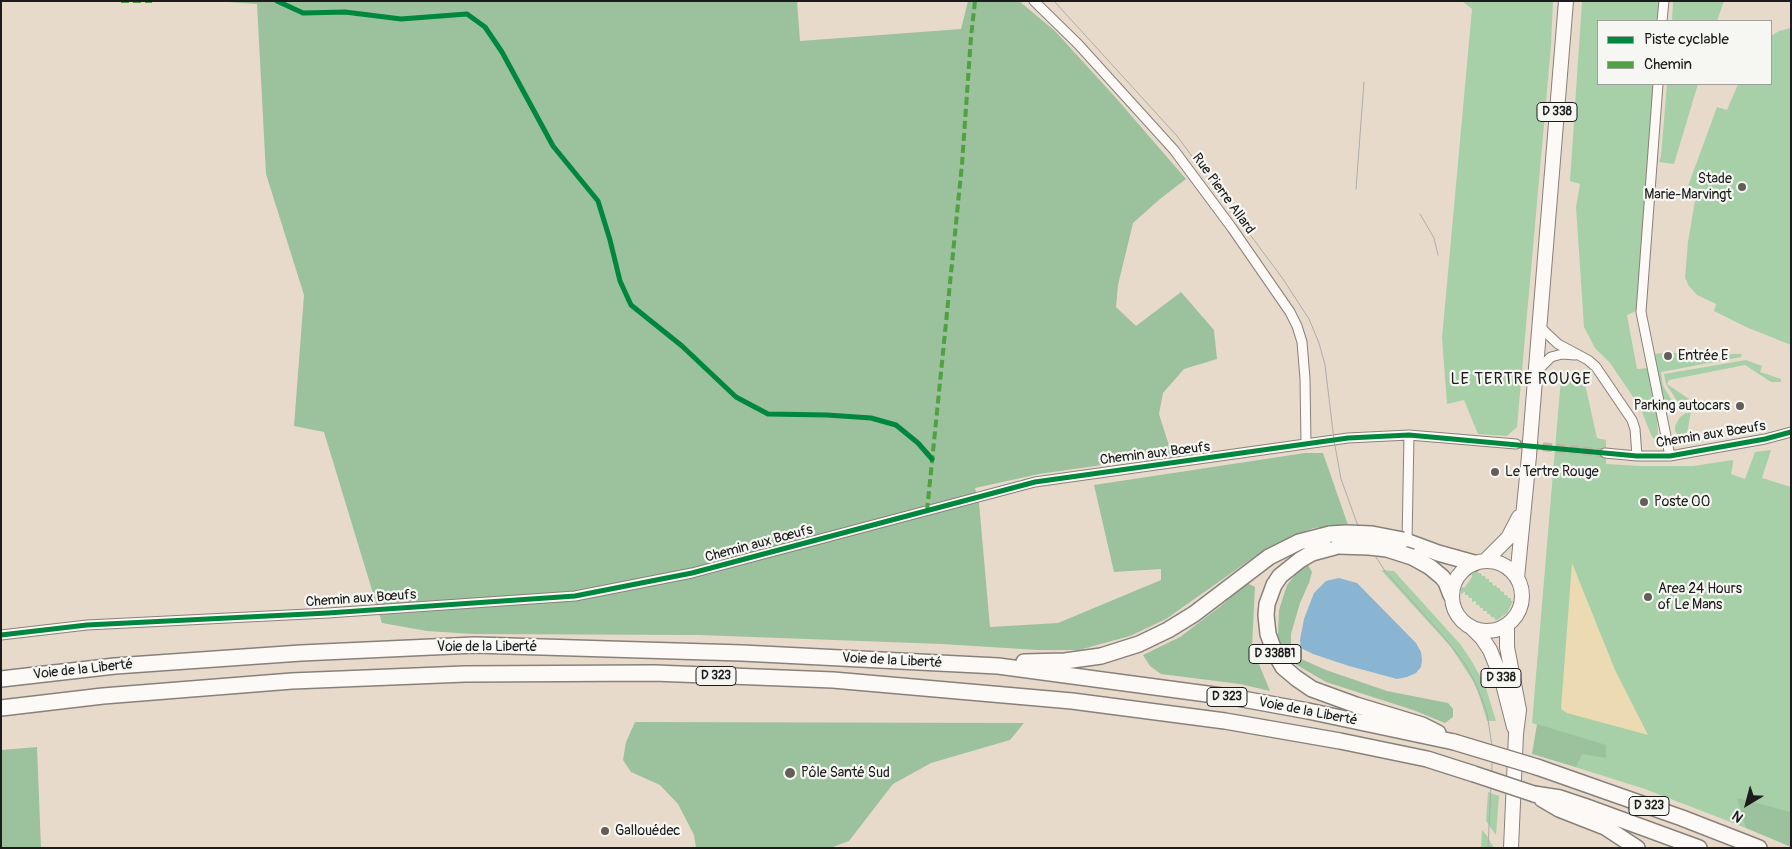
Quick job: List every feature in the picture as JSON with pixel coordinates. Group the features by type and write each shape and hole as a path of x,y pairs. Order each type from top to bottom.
{"highway":[{"path":"998,666 1021,662 1065,661 1101,656 1139,644 1168,630 1194,614 1269,557 1299,542 1334,540 1372,534 1405,541 1445,556 1480,562"},
{"name":"D 338B1","path":"1451,595 1442,577 1430,566 1412,557 1387,550 1334,540 1289,567 1280,576 1274,585 1267,604 1266,614 1268,634 1275,653 1283,667 1296,678 1312,688 1356,705 1422,725 1454,742"},
{"name":"Voie de la Liberté","path":"1,679 115,666 301,653 475,646 742,653 998,666 1237,698 1454,742 1538,767 1682,818 1759,848"},
{"name":"Voie de la Liberté","path":"1,708 102,696 292,681 465,674 654,674 832,680 1072,701 1226,721 1350,743 1427,759 1534,794 1560,798 1699,848"},
{"path":"1534,794 1559,809 1605,827 1637,848"}],"main road":[{"name":"D 338","path":"1517,578 1532,429 1566,1"},
{"name":"D 338","path":"1480,562 1508,538 1523,507"},
{"path":"1480,562 1504,565 1517,578 1522,593 1522,603 1515,618 1507,625 1490,631 1472,628 1457,615 1451,595 1453,585 1465,568 1480,562"},
{"name":"D 338","path":"1507,625 1507,647 1519,710 1516,734 1512,844"},
{"name":"D 338","path":"1472,628 1490,650 1502,680 1516,734"}],"street":[{"name":"Rue Pierre Allard","path":"1034,1 1078,44 1174,150 1232,228 1290,312 1302,342 1305,379 1306,444"},
{"path":"1662,20 1664,1"},
{"path":"1658,85 1641,312 1670,456"},
{"path":"1540,327 1558,344 1588,360 1596,367 1632,420 1635,429 1637,456"},
{"path":"1536,372 1551,357 1562,354 1578,355"},
{"name":"Chemin aux Bœufs","path":"1605,453 1637,456 1670,456 1765,439 1791,432"},
{"name":"Chemin aux Bœufs","path":"1,635 87,625 328,613 575,596 692,573 1036,482 1348,438 1409,435 1516,444"},
{"path":"1405,541 1409,435"}],"green space":[{"path":"213,1 797,1 800,41 961,29 968,1 1019,1 1055,31 1186,179 1133,223 1118,285 1116,307 1136,326 1181,292 1214,330 1217,359 1184,369 1163,393 1159,414 1172,455 1039,474 975,488 979,503 990,627 1058,623 1161,580 1161,569 1114,572 1094,485 1305,453 1323,453 1348,525 1314,528 1294,535 1257,555 1166,619 1130,636 1079,650 1038,650 942,644 699,635 473,634 427,631 382,623 324,432 294,426 304,295 266,174 257,4"},
{"path":"1462,1 1553,1 1551,46 1517,427 1507,436 1478,434 1464,400 1447,404 1442,338 1472,9"},
{"path":"1582,1 1660,1 1658,20 1597,20 1597,85 1654,85 1636,311 1627,315 1637,369 1648,368 1657,417 1658,436 1656,440 1652,437 1640,407 1610,363 1595,348 1584,327 1576,207 1580,184 1570,181"},
{"path":"1673,1 1724,1 1717,20 1672,20"},
{"name":"Stade Marie-Marvingt","path":"1791,28 1791,345 1746,327 1714,311 1716,304 1697,295 1685,278 1688,242 1697,189 1688,186 1717,107 1727,110 1738,85 1772,85 1772,35 1779,31"},
{"path":"1667,85 1698,85 1674,164 1659,162"},
{"path":"1663,353 1663,358 1673,358 1673,353 1742,354 1741,357 1661,372 1663,386 1675,405 1671,409 1662,396 1655,354"},
{"path":"1746,360 1762,366 1760,372 1781,379 1781,382 1771,382 1745,365 1669,380 1667,384 1689,399 1679,404 1666,384 1664,374"},
{"name":"Area 24 Hours of Le Mans","path":"1583,375 1597,438 1606,440 1606,464 1693,466 1733,460 1731,474 1745,479 1755,452 1771,450 1762,478 1791,487 1791,846 1645,789 1540,756 1547,728 1532,723 1561,378"},
{"path":"1691,412 1686,439 1681,440 1675,431 1675,426 1680,417"},
{"path":"1308,565 1312,572 1291,634 1291,649 1299,658 1326,670 1387,691 1448,703 1453,709 1453,717 1445,723 1413,710 1326,682 1290,661 1281,651 1278,635 1279,610 1287,585 1300,569"},
{"path":"1381,570 1394,571 1461,645 1485,685 1496,721 1487,721 1473,681 1451,647"},
{"path":"1478,571 1486,579 1489,579 1489,582 1492,582 1493,586 1496,585 1497,588 1500,588 1504,595 1507,595 1513,601 1507,613 1497,620 1491,617 1490,614 1487,614 1487,611 1483,611 1483,608 1480,608 1479,605 1476,605 1476,601 1472,602 1472,598 1465,595 1465,592 1461,596 1461,588 1465,587 1472,577 1472,573"},
{"path":"1247,583 1255,587 1252,647 1270,691 1240,684 1161,674 1150,666 1143,655 1180,637"},
{"path":"635,722 1024,723 1010,740 931,763 893,784 849,841 830,848 696,848 694,835 678,804 660,785 631,772 623,760 626,742"},
{"path":"1537,724 1606,745 1606,758 1582,754 1576,767 1532,754"},
{"path":"37,747 41,848 1,848 1,750"},
{"path":"1488,792 1499,796 1496,835 1486,821"},
{"path":"1737,798 1791,812 1791,847 1746,828"},
{"path":"1482,830 1487,836 1494,848 1481,848"}],"sand":[{"path":"1572,563 1615,670 1648,735 1567,713 1561,709"}],"water":[{"path":"1339,578 1357,583 1416,643 1421,652 1422,660 1421,667 1416,673 1397,679 1349,666 1301,648 1300,640 1304,619 1314,593 1326,581"}],"tunnel":[{"path":"1516,444 1605,453"}],"tram line":[{"path":"1054,1 1177,136 1283,279 1309,319 1319,343 1325,365 1334,440 1341,479 1358,526 1364,539 1385,571 1444,637 1465,664 1476,684 1487,713 1492,746 1488,848"},
{"path":"1356,189 1364,82"},
{"path":"1420,214 1434,238 1438,255"}],"marked path":[{"path":"121,1 152,1"},
{"path":"927,511 962,164 975,1"}],"cycle path":[{"path":"277,1 303,13 345,12 401,19 467,14 485,27 502,52 553,146 598,201 620,281 631,305 682,346 736,397 768,414 871,418 896,425 918,443 932,459"},
{"path":"1,635 87,625 328,613 575,596 692,573 1035,482 1348,438 1409,435 1637,456 1670,456 1765,439 1791,432"}],"place":[{"name":"Stade Marie-Marvingt","path":"1742,187"},
{"name":"Entrée E","path":"1668,356"},
{"name":"Parking autocars","path":"1740,406"},
{"name":"Le Tertre Rouge","path":"1495,472"},
{"name":"Poste 00","path":"1644,502"},
{"name":"Area 24 Hours of Le Mans","path":"1648,597"},
{"name":"Pôle Santé Sud","path":"790,773"},
{"name":"Gallouédec","path":"605,831"}],"district":[{"name":"LE TERTRE ROUGE","path":"1521,380"}]}
